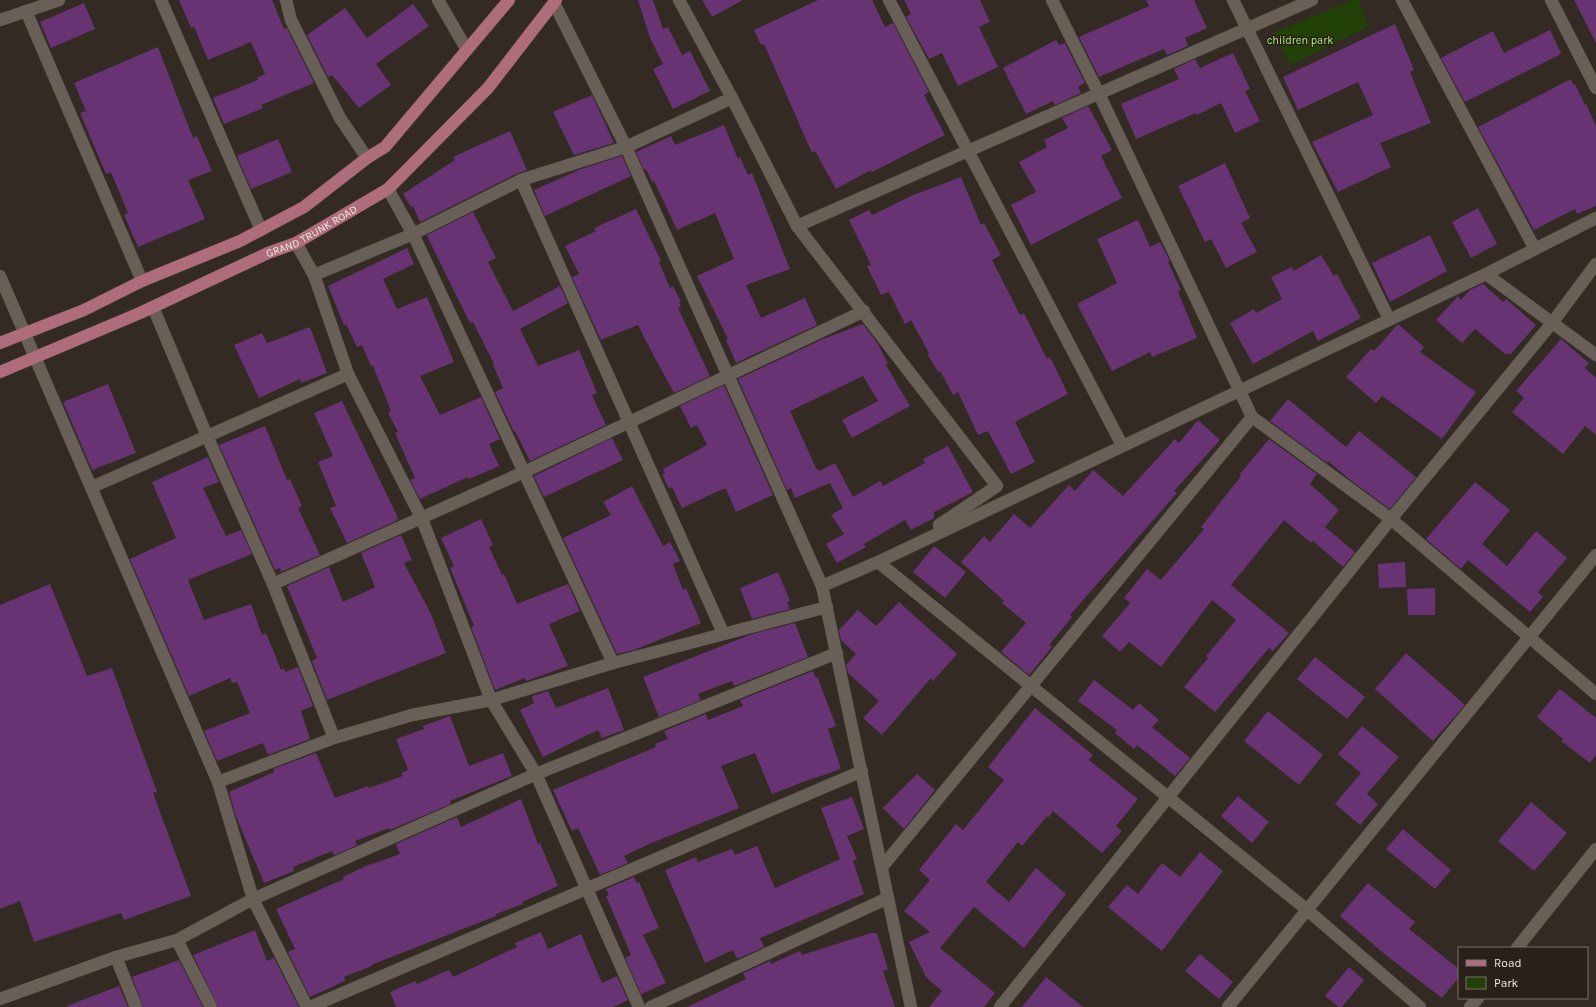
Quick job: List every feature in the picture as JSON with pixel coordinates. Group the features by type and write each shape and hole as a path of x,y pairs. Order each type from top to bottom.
{"main road":[{"path":"0,343 84,310 142,281 240,241 304,207 367,158 385,147 509,0"},
{"name":"GRAND TRUNK ROAD","path":"0,372 153,307 268,253 296,243 388,189 488,88 555,1"}],"street":[{"path":"0,20 59,0"},
{"path":"162,0 261,230"},
{"path":"286,0 291,20 340,118 367,158"},
{"path":"438,0 467,50"},
{"path":"679,0 732,98 797,226 864,311 997,486 910,545"},
{"path":"889,0 1122,445"},
{"path":"1052,0 1100,94 1252,417 1391,519 1596,694"},
{"path":"1233,0 1389,319"},
{"path":"797,226 1312,0"},
{"path":"1402,0 1535,249"},
{"path":"1551,0 1596,88"},
{"path":"555,1 626,147 822,586 911,1007"},
{"path":"26,11 142,281"},
{"path":"314,275 413,234 521,180 626,147 732,98"},
{"path":"521,180 723,633"},
{"path":"388,189 413,234 613,663"},
{"path":"822,586 878,562 910,545 1486,274 1596,218"},
{"path":"296,243 314,275 348,374 422,519 491,700 536,774 640,1007"},
{"path":"1000,1007 1391,519 1552,323 1596,264"},
{"path":"1486,274 1596,355"},
{"path":"0,276 24,333 36,356 218,782 253,899 308,1007 587,890 862,771"},
{"path":"153,307 207,436 273,584 334,738"},
{"path":"273,584 422,519 524,472 864,311"},
{"path":"92,487 348,374"},
{"path":"882,867 1252,417"},
{"path":"1228,1007 1306,909 1530,638 1596,555"},
{"path":"878,562 1306,909 1420,1007"},
{"path":"218,782 334,738 412,715 491,700 613,663 827,607"},
{"path":"0,999 116,957 177,940 253,899 536,774 837,653"},
{"path":"1518,947 1596,849"},
{"path":"651,1007 888,898"},
{"path":"177,940 210,1007"},
{"path":"116,957 136,1007"},
{"path":"1470,1007 1477,999"}],"green space":[{"name":"children park","path":"1352,0 1358,0 1369,26 1290,65 1273,33"}],"building":[{"path":"179,0 272,0 284,29 287,28 314,83 261,105 263,108 224,124 213,98 258,80 257,78 265,74 251,42 208,60 194,27 191,28"},
{"path":"638,0 653,0 663,29 668,27 682,55 690,51 710,91 673,109 653,69 663,64 650,38"},
{"path":"702,0 743,0 712,17"},
{"path":"818,0 872,0 885,27 893,23 929,92 924,95 945,135 872,172 871,170 836,189 815,151 812,153 764,44 761,45 754,30"},
{"path":"904,0 980,0 990,22 979,27 998,67 958,86 942,53 929,59 906,17 911,14"},
{"path":"1146,0 1194,0 1207,28 1185,38 1188,46 1167,55 1164,49 1099,77 1079,37 1149,6"},
{"path":"1574,0 1596,0 1596,43"},
{"path":"84,3 95,29 51,48 40,22"},
{"path":"413,4 429,26 376,64 391,85 359,108 332,75 328,77 307,35 345,8 367,38"},
{"path":"1395,24 1414,70 1410,72 1431,123 1380,143 1391,167 1338,192 1312,142 1373,115 1358,82 1298,110 1283,77"},
{"path":"1550,30 1561,53 1559,55 1465,102 1441,58 1493,31 1504,53"},
{"path":"1056,40 1059,45 1065,43 1085,83 1078,87 1081,93 1055,105 1053,101 1026,114 1003,68"},
{"path":"158,47 193,138 197,136 212,171 188,180 205,219 138,247 124,215 128,213 111,172 106,174 80,113 86,111 74,83"},
{"path":"1233,53 1250,89 1245,91 1260,121 1235,133 1221,103 1197,115 1196,113 1136,139 1121,104 1179,79 1174,69 1195,59 1200,68"},
{"path":"1571,79 1585,105 1586,104 1596,126 1596,206 1577,214 1575,209 1534,230 1478,127"},
{"path":"592,95 614,143 574,155 553,112"},
{"path":"1088,106 1112,150 1101,156 1122,198 1031,245 1011,205 1036,192 1019,162 1047,147 1044,140 1068,128 1062,118"},
{"path":"724,125 738,159 740,157 748,175 752,173 790,269 746,285 761,318 805,298 817,325 736,363 726,340 728,339 697,276 734,259 715,213 677,230 654,181 652,182 646,169 644,170 636,152 671,136 675,145"},
{"path":"510,131 527,170 518,173 420,222 413,206 411,207 403,194 455,160 453,157"},
{"path":"278,139 292,172 251,189 237,156"},
{"path":"622,156 631,176 545,216 534,190 581,169"},
{"path":"1225,163 1250,218 1241,223 1257,252 1226,268 1211,239 1205,242 1178,186"},
{"path":"961,177 981,225 984,223 1001,255 992,260 1020,315 1024,313 1047,359 1050,357 1068,394 1015,422 1035,462 1011,474 988,431 978,435 958,392 953,395 940,371 938,372 927,354 929,353 911,320 905,324 889,292 881,295 867,266 871,265 849,220 869,210 872,215 911,196"},
{"path":"1478,208 1497,244 1471,258 1452,222"},
{"path":"636,209 661,261 659,262 670,288 673,286 681,302 679,302 681,307 678,308 710,376 674,393 638,325 601,340 572,277 579,274 565,246 596,231 594,228"},
{"path":"473,212 496,258 488,262 513,311 560,286 568,303 520,329 538,366 579,350 597,393 592,395 606,425 530,461 495,392 503,388 493,365 494,364 473,322 470,323 427,235"},
{"path":"1138,220 1150,247 1160,242 1170,261 1168,262 1181,290 1178,292 1197,338 1152,357 1150,352 1112,371 1077,304 1117,283 1097,239"},
{"path":"1430,235 1447,271 1390,302 1372,263"},
{"path":"407,248 414,264 383,279 397,309 427,297 454,362 420,376 440,415 481,397 500,439 489,444 499,466 469,479 468,477 420,499 410,480 415,478 395,433 398,432 388,413 391,411 373,366 371,366 362,345 357,347 346,324 344,325 328,286"},
{"path":"1321,255 1334,276 1337,274 1361,318 1318,341 1313,331 1253,364 1230,323 1254,309 1256,313 1282,299 1271,277 1292,267 1294,271"},
{"path":"1483,284 1503,302 1506,299 1536,325 1511,354 1505,354 1475,329 1462,343 1436,320 1458,296 1461,300 1470,290"},
{"path":"863,324 878,344 888,364 886,365 910,406 852,438 842,420 878,401 863,376 790,411 816,468 819,471 835,463 853,497 880,481 883,486 925,463 923,459 948,446 973,492 934,512 934,518 911,530 905,520 864,544 866,547 837,563 826,544 844,534 831,515 843,508 830,483 795,498 791,488 787,490 738,379 823,339"},
{"path":"1398,324 1424,347 1420,352 1476,392 1442,439 1382,396 1376,403 1346,377 1371,349 1374,351"},
{"path":"310,327 327,373 301,383 300,379 259,398 234,345 262,333 267,343"},
{"path":"1561,339 1589,363 1585,368 1596,378 1596,435 1585,426 1563,454 1512,412 1524,398 1516,391"},
{"path":"108,384 136,453 92,470 63,402"},
{"path":"724,385 773,495 736,512 726,489 723,489 682,508 672,487 669,489 662,474 665,473 663,469 707,445 697,425 691,428 680,406"},
{"path":"1288,399 1346,447 1359,431 1416,477 1390,509 1349,479 1328,461 1327,463 1270,421"},
{"path":"342,401 398,518 396,521 347,543 330,508 336,506 318,462 333,456 314,413"},
{"path":"1198,420 1220,440 1174,491 1177,493 1070,615 1072,617 1049,645 1052,647 1029,675 1001,652 1026,623 1002,603 1004,601 961,562 984,536 990,542 1014,514 1030,528 1069,485 1075,491 1093,470 1123,496 1175,439 1179,443"},
{"path":"265,426 287,480 290,479 302,506 298,508 320,555 281,572 280,568 275,570 219,445"},
{"path":"612,438 623,460 544,497 534,476"},
{"path":"1269,439 1317,474 1310,484 1339,510 1325,527 1355,552 1343,567 1313,541 1311,543 1284,520 1231,585 1289,633 1273,651 1269,648 1215,712 1184,687 1208,658 1206,656 1236,620 1212,600 1161,667 1129,642 1120,652 1102,636 1130,603 1124,598 1147,569 1161,580 1204,529 1201,527 1241,476 1239,475"},
{"path":"208,457 219,482 203,488 226,536 241,530 252,554 188,580 204,620 251,604 262,635 266,633 281,670 284,668 285,672 298,667 313,706 301,711 310,739 268,755 263,743 217,761 204,731 250,713 237,682 232,683 230,678 189,696 130,559 176,538 152,482"},
{"path":"1475,482 1510,510 1482,544 1507,566 1536,531 1567,558 1538,592 1543,597 1530,612 1468,560 1461,569 1426,539"},
{"path":"632,486 663,546 670,542 680,561 673,564 683,590 686,588 701,623 634,650 617,654 563,538 611,515 603,502"},
{"path":"481,519 493,545 489,547 502,575 504,574 517,604 568,584 580,611 549,624 568,666 526,681 525,678 495,690 471,627 474,626 450,568 454,566 441,538"},
{"path":"401,535 412,560 404,563 431,614 446,653 327,700 312,661 317,658 287,586 329,567 343,602 375,587 361,553"},
{"path":"934,546 966,572 945,598 913,572"},
{"path":"1405,562 1406,587 1379,588 1378,564"},
{"path":"778,572 790,601 787,602 790,609 752,619 740,588"},
{"path":"50,584 87,676 112,668 157,792 153,793 191,896 124,920 121,913 34,942 20,901 0,909 0,605"},
{"path":"1435,588 1435,615 1408,615 1407,589"},
{"path":"899,602 957,654 933,681 931,678 882,735 863,718 879,701 848,673 846,665 856,654 841,640 839,630 858,610 876,626"},
{"path":"795,623 808,657 734,686 732,681 698,694 701,700 659,717 643,677 752,634"},
{"path":"1406,653 1465,705 1433,741 1375,689"},
{"path":"1315,657 1365,697 1347,719 1297,679"},
{"path":"813,671 816,678 818,678 836,726 828,729 841,769 772,794 755,753 721,766 739,808 649,844 624,856 628,863 600,875 578,828 572,831 553,790 656,747 655,744 668,739 664,731 706,714 708,720 743,706 740,700"},
{"path":"1094,680 1133,710 1139,703 1159,720 1152,727 1190,758 1175,776 1137,745 1134,749 1115,733 1117,730 1078,701"},
{"path":"608,688 624,730 602,738 598,730 543,757 520,710 534,703 532,696 548,691 556,708"},
{"path":"1560,689 1596,718 1596,755 1590,763 1561,741 1563,739 1537,717"},
{"path":"1035,708 1093,755 1089,760 1138,799 1116,826 1122,831 1102,853 1053,811 1022,846 1018,842 986,882 1009,902 1036,868 1066,894 1024,948 974,907 940,948 995,993 984,1007 929,1007 942,991 926,977 909,942 930,932 904,911 930,880 919,870 956,824 963,830 1004,780 988,767"},
{"path":"1268,711 1323,755 1299,785 1244,741"},
{"path":"450,716 469,766 503,753 512,776 450,801 451,804 390,830 389,828 355,841 357,845 342,852 334,855 332,851 293,867 294,871 264,883 235,814 229,792 274,772 273,769 316,753 335,798 368,786 369,788 403,776 401,773 408,770 396,739 424,729 423,726"},
{"path":"1362,726 1399,757 1367,794 1378,804 1360,825 1335,804 1361,773 1338,754"},
{"path":"917,774 935,790 904,829 883,808"},
{"path":"1238,796 1269,822 1252,843 1221,816"},
{"path":"852,797 864,829 847,836 857,859 853,861 864,894 760,938 764,947 737,959 733,950 705,963 665,870 696,857 698,862 732,849 735,855 757,846 775,888 840,859 821,808"},
{"path":"521,799 538,844 540,843 558,886 522,902 523,904 496,914 496,916 344,977 345,981 310,997 288,952 295,949 276,909 344,879 343,877 366,866 400,854 396,844 457,817 461,827"},
{"path":"1531,802 1567,833 1534,871 1498,841"},
{"path":"1403,829 1451,870 1435,889 1386,849"},
{"path":"1200,852 1223,871 1162,951 1108,907 1127,885 1138,894 1162,863 1180,877"},
{"path":"634,877 637,883 639,882 659,928 643,935 666,983 641,994 625,958 631,955 606,896 609,895 606,889"},
{"path":"1368,883 1415,922 1409,929 1458,968 1458,978 1442,998 1387,956 1340,916"},
{"path":"255,930 267,961 274,958 299,1007 218,1007 193,955"},
{"path":"541,932 548,949 581,934 602,983 617,976 628,1000 613,1007 396,1007 390,992 415,981 417,984 449,970 453,977 517,947 515,943"},
{"path":"871,933 877,933 888,969 883,971 895,1007 687,1007 746,979 743,973 770,961 771,964 800,951 802,955"},
{"path":"1200,954 1233,982 1219,999 1185,971"},
{"path":"179,960 203,1007 143,1007 132,977"},
{"path":"1349,967 1364,980 1342,1007 1339,1007 1325,996"},
{"path":"1046,977 1083,1007 1022,1007"},
{"path":"119,986 128,1007 67,1006"}]}
